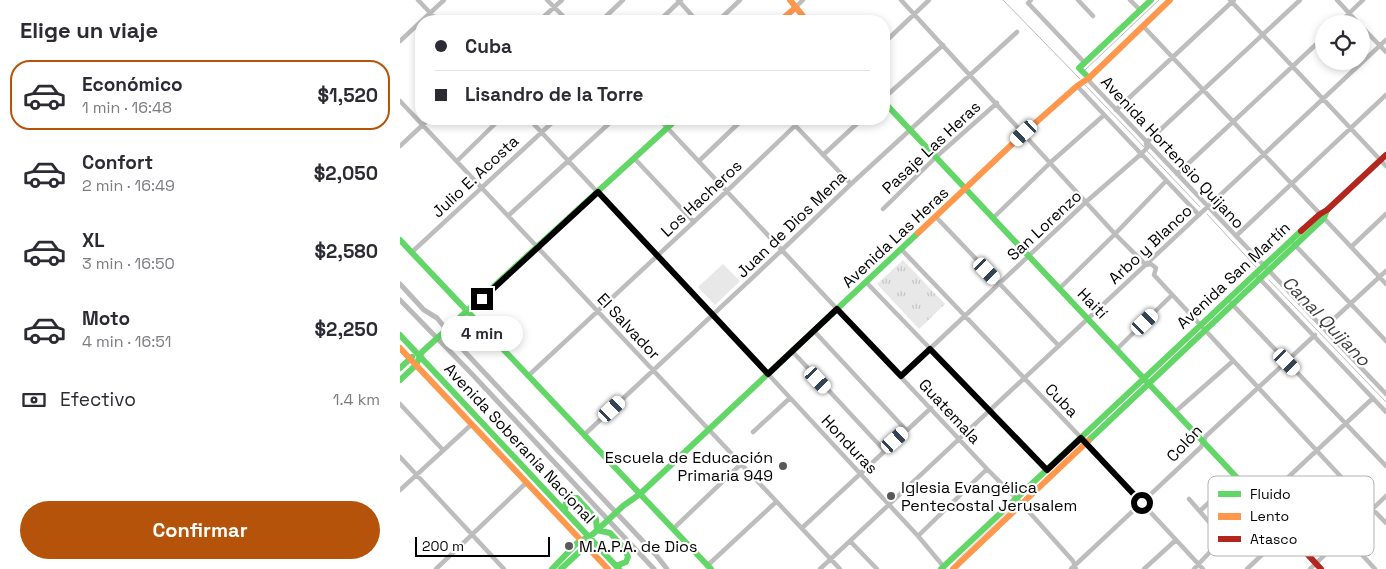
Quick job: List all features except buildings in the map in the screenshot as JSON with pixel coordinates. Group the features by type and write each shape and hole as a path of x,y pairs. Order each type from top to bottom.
{"main road":[{"path":"790,0 801,15"},
{"path":"1088,78 1079,68 1151,0"},
{"name":"Avenida Las Heras","path":"552,569 604,525 623,506 640,494 1024,133 1076,86 1088,78 1170,0"},
{"path":"787,15 795,8"},
{"name":"Haití","path":"890,108 1235,476"},
{"path":"400,368 410,358 420,354 467,312 671,125"},
{"name":"Avenida San Martín","path":"1084,441 1143,378 1228,300 1269,271 1296,246 1327,210 1383,158"},
{"name":"Avenida San Martín","path":"953,569 1022,504 1050,473 1233,305 1258,277 1264,266 1291,240 1322,216"},
{"path":"400,240 709,567"},
{"name":"Avenida Soberanía Nacional","path":"400,335 420,354 565,512 592,535 617,567"},
{"name":"Avenida Soberanía Nacional","path":"400,348 608,569"},
{"path":"400,380 416,364 420,354"},
{"path":"494,436 517,472"},
{"name":"Avenida San Martín","path":"943,568 1016,499 1050,473"},
{"path":"565,512 564,503 566,500 572,497 577,498 596,519 592,535 610,533 628,553 626,562 617,567"},
{"name":"Avenida Las Heras","path":"561,569 583,543"},
{"name":"Haití","path":"1309,556 1321,569"}],"street":[{"path":"418,0 430,13 444,0"},
{"path":"548,0 562,15"},
{"path":"545,15 562,0"},
{"path":"607,15 623,0"},
{"path":"724,15 740,0"},
{"path":"795,8 803,0"},
{"path":"901,0 1087,201 1115,234 1146,265 1151,264 1156,268 1154,275 1340,476"},
{"path":"890,37 929,0"},
{"path":"1078,0 1093,16"},
{"path":"1130,0 1140,10"},
{"path":"1147,146 1203,90 1300,0"},
{"path":"1337,0 1349,13 1363,0"},
{"path":"665,15 679,1 692,15"},
{"path":"1029,1 1084,62"},
{"path":"1116,110 1232,1 1322,99 1383,158 1386,166"},
{"path":"1143,26 1386,284"},
{"path":"400,41 415,27"},
{"name":"Juan de Dios Mena","path":"584,435 851,184 1017,32"},
{"path":"1370,36 1386,52"},
{"name":"Arbo y Blanco","path":"820,569 1386,40"},
{"path":"890,93 943,45"},
{"path":"1177,174 1315,45"},
{"name":"Avenida Hortensio Quijano","path":"1088,78 1147,146 1177,174 1386,394"},
{"name":"Avenida Hortensio Quijano","path":"1076,86 1199,215"},
{"path":"1236,236 1386,95"},
{"name":"El Salvador","path":"400,101 415,117"},
{"name":"Pasaje Las Heras","path":"883,209 936,157 997,103"},
{"path":"993,218 1050,162 1103,116"},
{"path":"400,146 421,125"},
{"name":"El Salvador","path":"423,125 481,188 510,215 840,569"},
{"path":"457,161 494,125"},
{"name":"Honduras","path":"535,125 918,536 943,568"},
{"name":"Julio E. Acosta","path":"412,252 549,125"},
{"path":"510,215 608,125"},
{"name":"Guatemala","path":"665,125 987,470 1022,504 1074,568"},
{"path":"699,161 737,125"},
{"path":"795,125 851,184"},
{"name":"Los Hacheros","path":"528,376 658,256 795,125"},
{"path":"823,154 855,125"},
{"name":"San Lorenzo","path":"901,376 1147,146"},
{"path":"634,158 694,222"},
{"path":"1060,288 1166,181"},
{"path":"1351,247 1386,214"},
{"path":"936,217 1059,346"},
{"path":"1291,240 1386,341"},
{"name":"Cuba","path":"901,249 1201,567"},
{"path":"1324,328 1386,271"},
{"path":"1258,277 1386,412"},
{"path":"866,282 1050,473"},
{"path":"1117,349 1172,295"},
{"path":"1228,300 1386,466"},
{"path":"814,331 906,430"},
{"name":"Colón","path":"1074,568 1201,447 1206,436 1315,335"},
{"path":"792,351 884,450"},
{"path":"1176,411 1233,361"},
{"path":"1381,389 1386,384"},
{"path":"753,432 790,398"},
{"path":"1290,476 1373,398"},
{"path":"400,404 443,450"},
{"path":"802,528 930,408"},
{"path":"400,490 472,424"},
{"path":"400,457 504,569"},
{"path":"673,529 741,464"},
{"path":"918,536 987,470"},
{"path":"436,569 526,483"},
{"path":"1374,507 1386,496"},
{"path":"1189,499 1208,520"},
{"path":"709,567 776,502"},
{"path":"1200,511 1208,503"},
{"path":"1374,511 1386,523"},
{"path":"1144,569 1176,540"},
{"path":"850,541 877,569"},
{"path":"1194,569 1201,567 1200,561 1208,553"},
{"path":"1247,569 1261,556"},
{"path":"1310,569 1324,556"},
{"path":"1363,556 1375,569"}],"green space":[{"path":"903,260 945,304 919,329 877,284"},
{"path":"723,264 740,281 715,305 698,287"},
{"path":"1012,506 1014,508 957,562 955,561"}],"waterway":[{"name":"Canal Quijano","path":"1003,0 1080,79"},
{"path":"1085,70 1159,0"},
{"name":"Canal Quijano","path":"1085,85 1145,148"},
{"name":"Canal Quijano","path":"1147,151 1200,207"},
{"name":"Canal Quijano","path":"1207,214 1256,267"},
{"name":"Canal Quijano","path":"1269,280 1386,402"},
{"path":"400,284 424,310 437,318 465,352 667,569"},
{"path":"400,300 471,373 654,569"}],"traffic: fast":[{"path":"1089,78 1079,68 1151,0"},
{"path":"890,108 1235,476"},
{"path":"400,380 416,365 422,352 670,125"},
{"path":"1088,441 1324,218 1327,210"},
{"path":"941,569 1301,231"},
{"path":"552,569 577,543 593,534 623,506 640,494 918,233"},
{"path":"400,240 711,569"},
{"path":"400,335 619,569"},
{"path":"400,368 412,357"},
{"path":"565,511 566,501 571,498 577,498 596,519 597,530 610,533 625,549 628,557 626,562 616,566"},
{"path":"561,569 589,543"}],"traffic: slow":[{"path":"790,0 802,15"},
{"path":"918,233 1024,133 1077,86 1089,78 1170,0"},
{"path":"787,15 795,8"},
{"path":"400,348 608,569"},
{"path":"953,569 1088,441"}],"traffic: jam":[{"path":"1301,231 1327,210 1386,155"},
{"path":"1309,556 1321,569"}],"place":[{"name":"Escuela de Educación Primaria 949","path":"783,466"},
{"name":"Iglesia Evangélica Pentecostal Jerusalem","path":"891,496"},
{"name":"M.A.P.A. de Dios","path":"569,546"}],"route":[{"path":"482,299 598,192 768,374 837,309 901,376 930,349 1047,470 1081,438 1142,503"}]}
